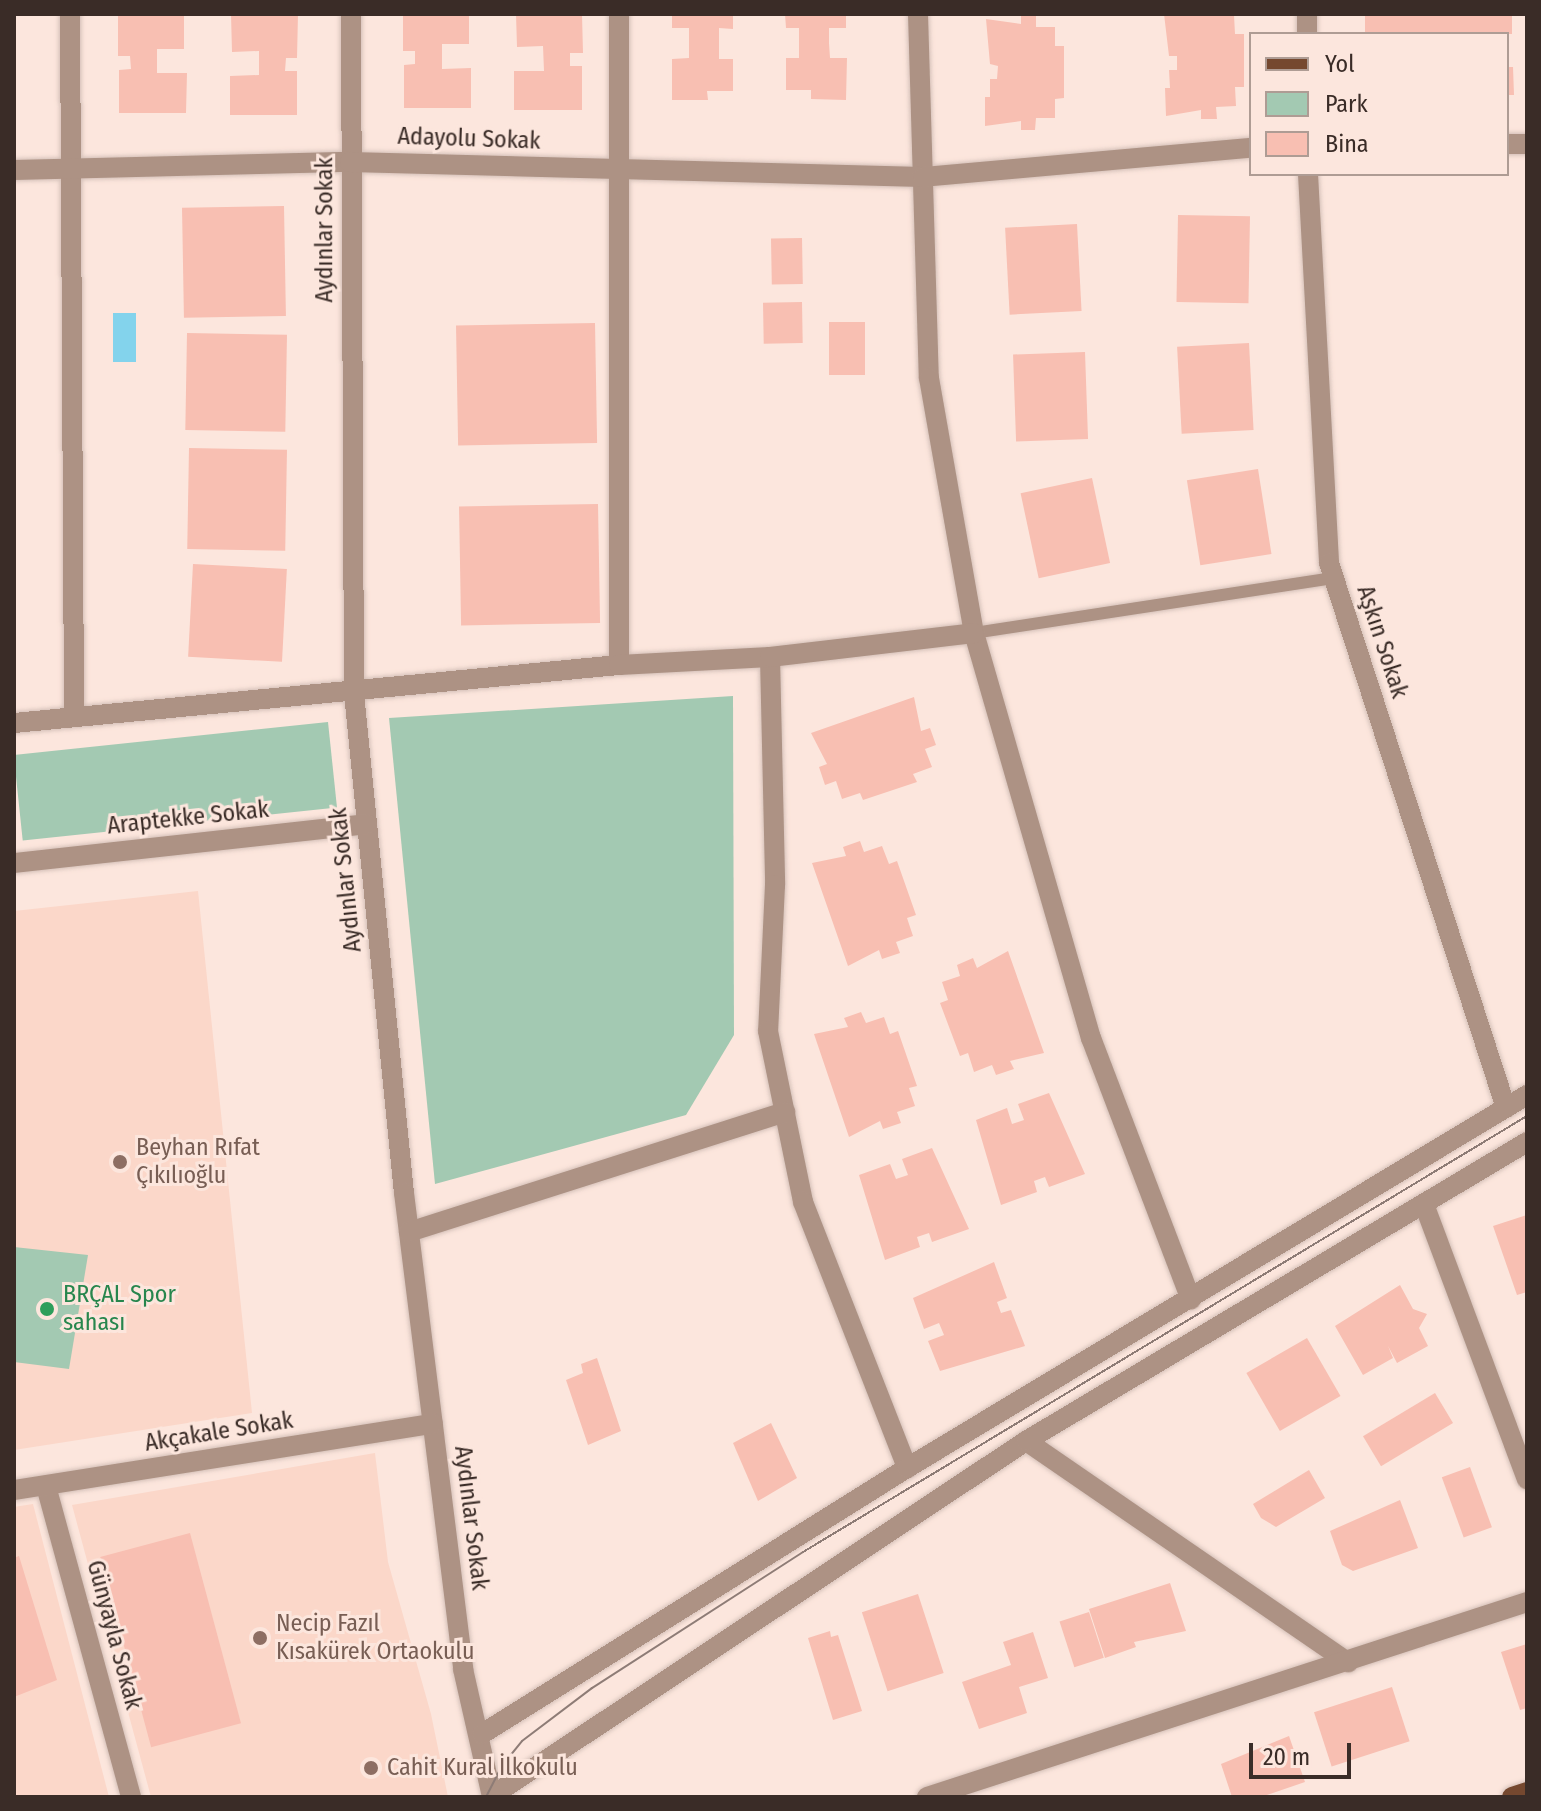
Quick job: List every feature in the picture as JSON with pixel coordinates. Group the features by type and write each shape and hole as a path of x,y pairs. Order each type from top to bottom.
{"main road":[{"path":"1512,1797 1527,1792"}],"street":[{"path":"70,14 74,717"},
{"name":"Aydınlar Sokak","path":"351,14 354,693 409,1232 463,1669 482,1734 492,1797"},
{"path":"619,14 619,665"},
{"path":"918,14 929,378 974,633 1091,1038 1191,1300"},
{"name":"Adayolu Sokak","path":"14,170 350,162 923,177 1249,148"},
{"name":"Aşkın Sokak","path":"1308,176 1334,578 1506,1108"},
{"path":"14,723 354,693 619,665 770,657 974,633"},
{"path":"770,657 775,885 768,1031 803,1202 907,1468"},
{"name":"Araptekke Sokak","path":"14,863 367,824"},
{"path":"482,1734 907,1468 1191,1300 1527,1095"},
{"path":"409,1232 785,1112"},
{"path":"492,1797 1026,1441 1527,1142"},
{"path":"1424,1204 1527,1479"},
{"name":"Akçakale Sokak","path":"14,1490 433,1424"},
{"path":"1026,1441 1348,1662"},
{"name":"Günyayla Sokak","path":"46,1486 131,1797"},
{"path":"927,1797 1527,1602"}],"lane":[{"path":"974,633 1334,578"}],"shaded area":[{"name":"Beyhan Rıfat Çıkılıoğlu","path":"198,891 252,1413 14,1450 14,911"},
{"name":"Necip Fazıl Kısakürek Ortaokulu","path":"375,1453 388,1562 431,1714 448,1797 151,1797 72,1505"},
{"path":"33,1504 109,1797 14,1797 14,1507"}],"green space":[{"path":"733,696 734,1035 686,1115 435,1184 389,718"},
{"path":"328,722 337,808 23,841 14,755"},
{"name":"BRÇAL Spor sahası","path":"14,1247 88,1255 69,1369 14,1362"}],"water":[{"path":"113,313 136,313 136,362 113,362"}],"building":[{"path":"118,14 184,14 184,49 157,49 157,73 187,73 186,113 119,113 119,70 131,69 130,56 118,56"},
{"path":"231,14 298,14 297,58 286,58 285,71 297,71 297,115 230,115 230,76 259,75 259,51 232,52"},
{"path":"403,14 469,14 469,44 442,44 442,69 471,68 471,108 404,108 404,65 415,64 415,51 403,51"},
{"path":"516,14 582,14 583,53 570,53 570,66 582,66 582,110 514,110 514,71 544,71 543,46 517,47"},
{"path":"672,14 733,14 733,29 719,28 719,59 733,59 733,91 707,91 708,100 672,100 672,59 689,58 689,28 672,28"},
{"path":"785,14 846,14 846,28 829,28 829,43 830,58 847,58 846,100 811,99 811,90 786,90 786,58 799,58 799,28 786,28"},
{"path":"1164,14 1234,15 1235,34 1244,34 1244,87 1235,87 1236,106 1216,107 1217,119 1201,119 1201,110 1166,116 1165,88 1170,88 1169,70 1177,70 1177,56 1169,56"},
{"path":"1365,14 1512,14 1512,34 1365,32"},
{"path":"1021,15 1036,15 1036,27 1055,27 1055,46 1064,46 1064,98 1055,99 1055,118 1036,118 1035,130 1021,130 1021,121 985,126 985,97 990,97 990,79 997,79 998,66 990,64 986,19 1021,24"},
{"path":"1509,67 1513,67 1514,95 1509,95"},
{"path":"284,206 286,316 184,318 182,208"},
{"path":"1178,215 1250,216 1248,303 1176,302"},
{"path":"1077,224 1082,311 1010,315 1005,228"},
{"path":"802,238 803,284 772,285 771,239"},
{"path":"802,302 803,343 764,344 763,303"},
{"path":"829,322 865,322 865,375 829,375"},
{"path":"595,323 597,443 458,445 456,325"},
{"path":"187,333 287,335 285,432 185,430"},
{"path":"1249,343 1254,430 1182,434 1177,347"},
{"path":"1085,352 1088,439 1016,441 1013,355"},
{"path":"189,448 287,450 285,551 187,549"},
{"path":"1258,469 1271,554 1200,565 1187,480"},
{"path":"1092,478 1110,563 1039,578 1021,493"},
{"path":"598,504 600,623 461,625 459,506"},
{"path":"193,564 287,569 282,662 188,657"},
{"path":"914,697 921,731 930,728 936,745 925,749 932,767 913,774 917,782 863,800 860,793 842,799 836,781 825,785 819,767 827,764 811,733"},
{"path":"860,841 864,852 882,846 889,864 897,861 916,915 907,918 913,936 896,942 900,953 882,959 879,950 848,966 812,863 846,856 843,847"},
{"path":"1008,951 1044,1053 1010,1061 1014,1069 996,1075 992,1065 974,1072 968,1053 960,1056 940,1003 948,1000 942,982 960,976 957,965 973,958 977,968"},
{"path":"861,1012 866,1023 884,1017 890,1034 898,1031 917,1086 909,1088 915,1106 897,1112 901,1123 883,1129 880,1121 849,1137 814,1034 848,1027 844,1018"},
{"path":"1049,1093 1085,1174 1049,1187 1045,1177 1034,1181 1037,1192 1001,1205 976,1120 1007,1108 1012,1124 1024,1120 1018,1104"},
{"path":"932,1148 969,1229 932,1242 929,1233 917,1237 920,1247 885,1260 859,1175 890,1164 896,1179 908,1175 902,1159"},
{"path":"1527,1215 1527,1292 1517,1295 1493,1226"},
{"path":"994,1262 1007,1298 997,1302 1001,1313 1011,1310 1025,1346 940,1371 928,1341 944,1335 939,1323 924,1329 913,1298"},
{"path":"1400,1285 1413,1309 1427,1314 1419,1328 1428,1346 1397,1363 1388,1346 1393,1358 1363,1375 1335,1326"},
{"path":"1307,1338 1340,1396 1280,1431 1246,1373"},
{"path":"597,1358 621,1431 588,1445 566,1380 583,1373 581,1364"},
{"path":"1435,1393 1453,1423 1381,1466 1363,1436"},
{"path":"771,1423 797,1478 758,1501 733,1443"},
{"path":"1470,1467 1492,1527 1464,1537 1442,1477"},
{"path":"1309,1470 1325,1498 1276,1527 1261,1518 1253,1504"},
{"path":"1400,1500 1418,1548 1353,1571 1342,1565 1330,1531"},
{"path":"190,1533 241,1723 151,1747 100,1557"},
{"path":"19,1556 57,1680 14,1697 14,1558"},
{"path":"1170,1583 1186,1631 1134,1642 1136,1647 1105,1658 1089,1609"},
{"path":"918,1594 944,1673 888,1691 862,1612"},
{"path":"1089,1612 1104,1658 1074,1667 1060,1622"},
{"path":"830,1631 831,1637 838,1635 862,1711 833,1720 808,1638"},
{"path":"1033,1632 1048,1678 1019,1687 1027,1713 979,1729 962,1682 1011,1665 1003,1642"},
{"path":"1527,1644 1527,1708 1520,1710 1501,1652"},
{"path":"1392,1687 1410,1741 1332,1767 1314,1712"},
{"path":"1289,1736 1305,1782 1261,1797 1232,1797 1221,1764"}],"tram line":[{"path":"486,1797 501,1767 522,1741 592,1688 803,1552 1527,1116"}],"place":[{"name":"Beyhan Rıfat Çıkılıoğlu","path":"120,1162"},
{"name":"BRÇAL Spor sahası","path":"47,1309"},
{"name":"Necip Fazıl Kısakürek Ortaokulu","path":"260,1638"},
{"name":"Cahit Kural İlkokulu","path":"371,1768"}]}
